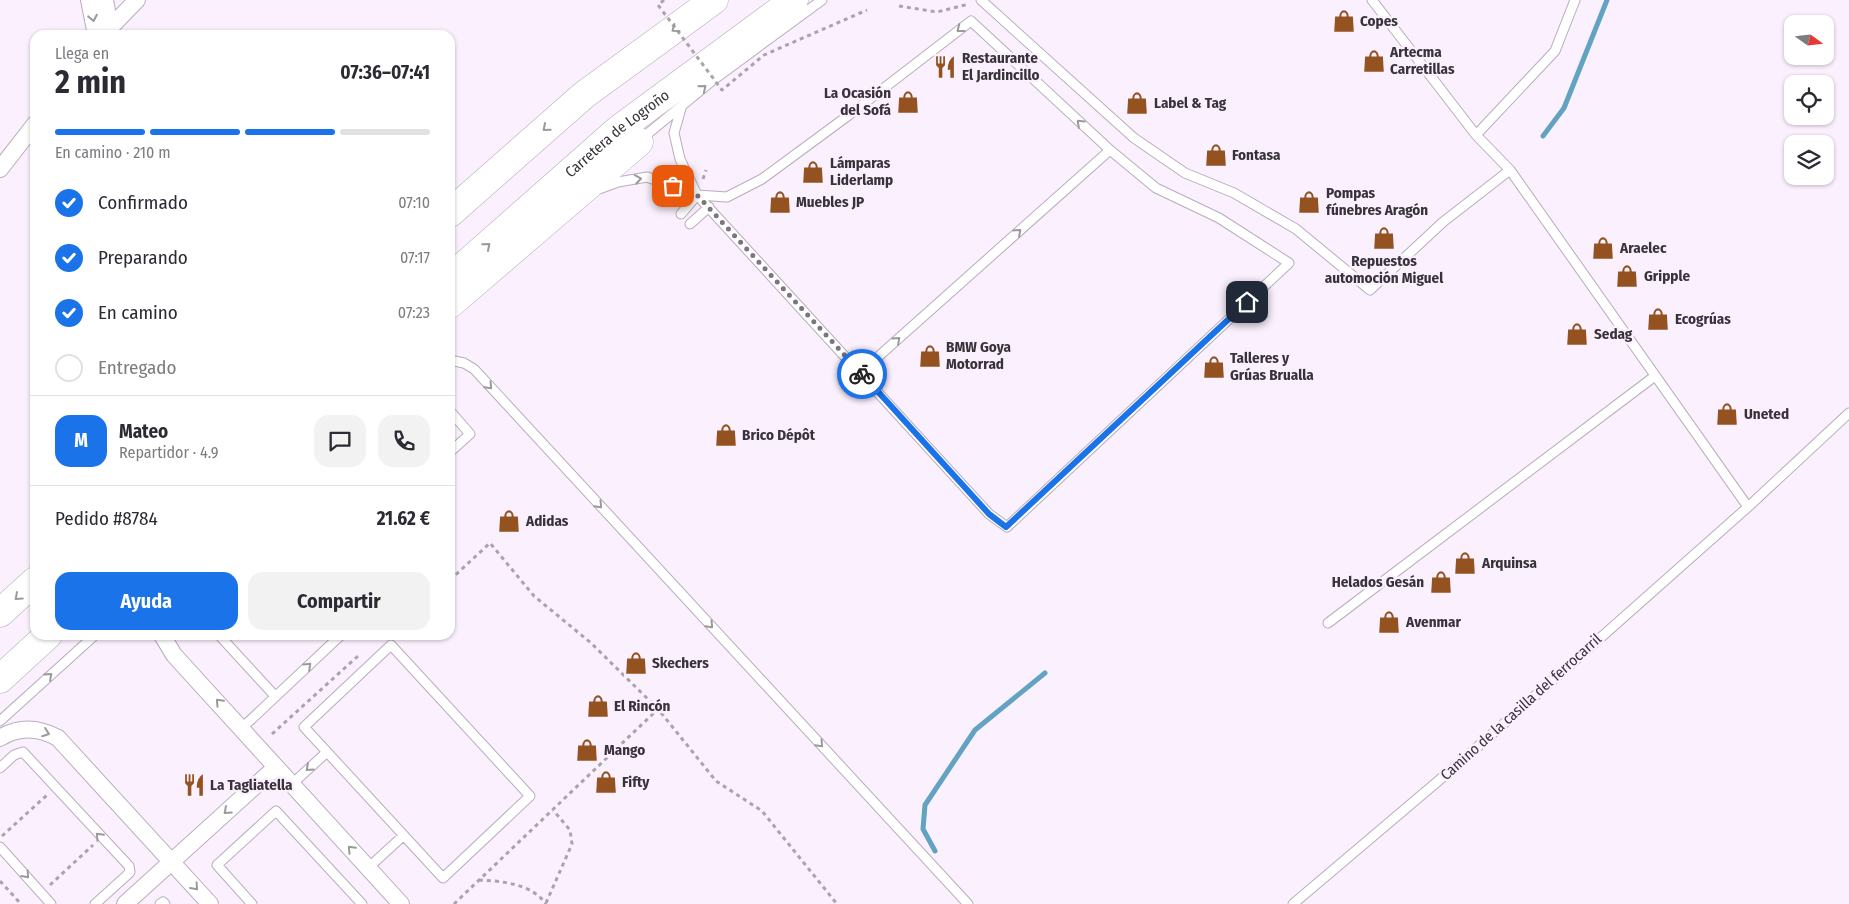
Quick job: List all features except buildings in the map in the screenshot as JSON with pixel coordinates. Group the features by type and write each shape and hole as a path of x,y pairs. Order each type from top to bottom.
{"highway":[{"path":"455,210 584,95 714,0"},
{"name":"Carretera de Logroño","path":"455,274 619,129 794,0"},
{"path":"455,306 639,142"},
{"path":"0,613 30,586"},
{"path":"0,680 43,640"}],"street":[{"path":"89,0 102,30"},
{"path":"103,30 105,0"},
{"path":"106,30 137,0"},
{"path":"0,169 30,130"},
{"path":"165,640 174,655 368,868 395,902"},
{"path":"0,738 11,731 23,729 47,732 58,738 210,904"},
{"path":"125,904 276,767"}],"lane":[{"path":"455,306 592,192 639,142 682,105 822,0"},
{"path":"980,0 1134,138 1185,173 1234,193 1296,229 1370,290 1443,222 1510,170"},
{"path":"1372,0 1476,135 1510,170 1748,507"},
{"path":"1476,135 1555,51 1575,0"},
{"path":"592,192 618,182 647,178 697,195 727,197 762,179 971,21 1110,150 1156,188 1219,218 1289,263 1006,527 989,514 697,195 680,159 674,133 682,105"},
{"path":"861,372 1110,150"},
{"path":"681,214 697,195"},
{"path":"690,224 708,207"},
{"path":"455,361 464,363 474,370 968,904"},
{"path":"1328,623 1655,376"},
{"name":"Camino de la casilla del ferrocarril","path":"1293,904 1457,765 1748,507 1849,413"},
{"path":"455,416 470,434 455,448"},
{"path":"0,721 89,640"},
{"path":"224,640 275,696"},
{"path":"242,728 336,640"},
{"path":"392,646 530,796 443,878 404,836 304,727 392,646"},
{"path":"0,768 14,755 23,752 129,866 130,872 105,901 95,904"},
{"path":"292,784 327,752"},
{"path":"252,904 217,865 276,811 362,904"},
{"path":"368,868 404,836"},
{"path":"0,847 51,904"},
{"path":"160,904 163,902 165,904"}],"path":[{"path":"664,0 658,5 722,90 764,55 867,10"},
{"path":"899,6 937,12 980,0"},
{"path":"455,575 490,543 534,596 591,643 658,709 716,781 762,811 836,904"},
{"path":"272,734 359,655"},
{"path":"454,904 658,709"},
{"path":"0,838 55,788"},
{"path":"479,880 513,884 534,894 546,904 572,844 570,830 552,810"},
{"path":"41,893 101,838"},
{"path":"0,881 21,904"}],"waterway":[{"path":"1543,136 1564,108 1607,0"},
{"path":"935,851 923,829 925,805 975,730 1045,673"}],"way so far":[{"path":"673,186 697,195 862,374"}],"place":[{"name":"Copes","path":"1344,21"},
{"name":"Artecma Carretillas","path":"1374,61"},
{"name":"Restaurante El Jardincillo","path":"945,67"},
{"name":"La Ocasión del Sofá","path":"908,102"},
{"name":"Label & Tag","path":"1137,103"},
{"name":"Fontasa","path":"1216,155"},
{"name":"Lámparas Liderlamp","path":"813,172"},
{"name":"Muebles JP","path":"780,202"},
{"name":"Pompas fúnebres Aragón","path":"1309,202"},
{"name":"Repuestos automoción Miguel","path":"1384,238"},
{"name":"Araelec","path":"1603,248"},
{"name":"Gripple","path":"1627,276"},
{"name":"Ecogrúas","path":"1658,319"},
{"name":"Sedag","path":"1577,334"},
{"name":"BMW Goya Motorrad","path":"930,356"},
{"name":"Talleres y Grúas Brualla","path":"1214,367"},
{"name":"Uneted","path":"1727,414"},
{"name":"Brico Dépôt","path":"726,435"},
{"name":"Adidas","path":"509,521"},
{"name":"Arquinsa","path":"1465,563"},
{"name":"Helados Gesán","path":"1441,582"},
{"name":"Avenmar","path":"1389,622"},
{"name":"Skechers","path":"636,663"},
{"name":"El Rincón","path":"598,706"},
{"name":"Mango","path":"587,750"},
{"name":"Fifty","path":"606,782"},
{"name":"La Tagliatella","path":"194,785"}],"route":[{"path":"862,374 989,514 1006,527 1247,302"}]}
